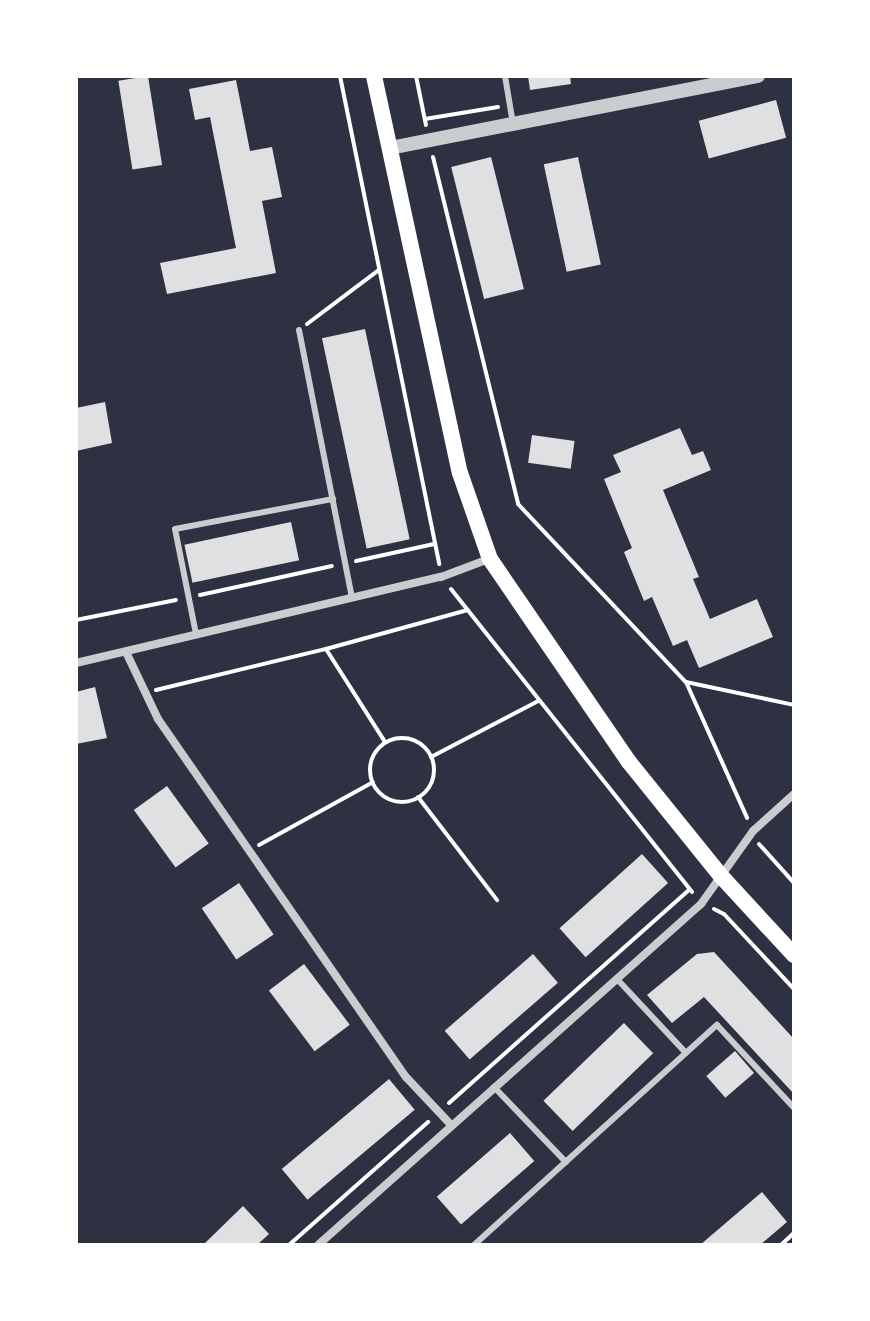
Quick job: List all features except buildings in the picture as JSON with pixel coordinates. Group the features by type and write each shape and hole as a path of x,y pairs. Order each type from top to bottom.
{"main road":[{"path":"374,76 460,473 490,559 629,762 721,876 794,955"}],"street":[{"path":"390,148 758,76"},
{"path":"76,663 441,577 490,559"},
{"path":"126,652 158,719 406,1077 451,1125"},
{"path":"318,1245 701,904 753,831 794,794"}],"lane":[{"path":"505,76 513,124"},
{"path":"299,330 352,598"},
{"path":"196,634 175,529 333,499"},
{"path":"617,979 686,1053"},
{"path":"474,1245 717,1025 794,1108"},
{"path":"494,1087 566,1162"}],"path":[{"path":"340,76 441,577 701,904 724,914 794,989"},
{"path":"416,76 518,504 686,682 759,845 794,883"},
{"path":"299,330 379,270"},
{"path":"192,597 435,544"},
{"path":"76,620 176,600"},
{"path":"145,692 326,649 468,610"},
{"path":"326,649 386,742"},
{"path":"686,682 794,705"},
{"path":"431,757 538,701"},
{"path":"408,739 422,745 431,757 432,780 418,797 403,801 388,798 373,782 372,760 386,742 408,739"},
{"path":"249,850 373,782"},
{"path":"418,797 497,900"},
{"path":"289,1245 690,889"},
{"path":"781,1245 794,1233"}]}
